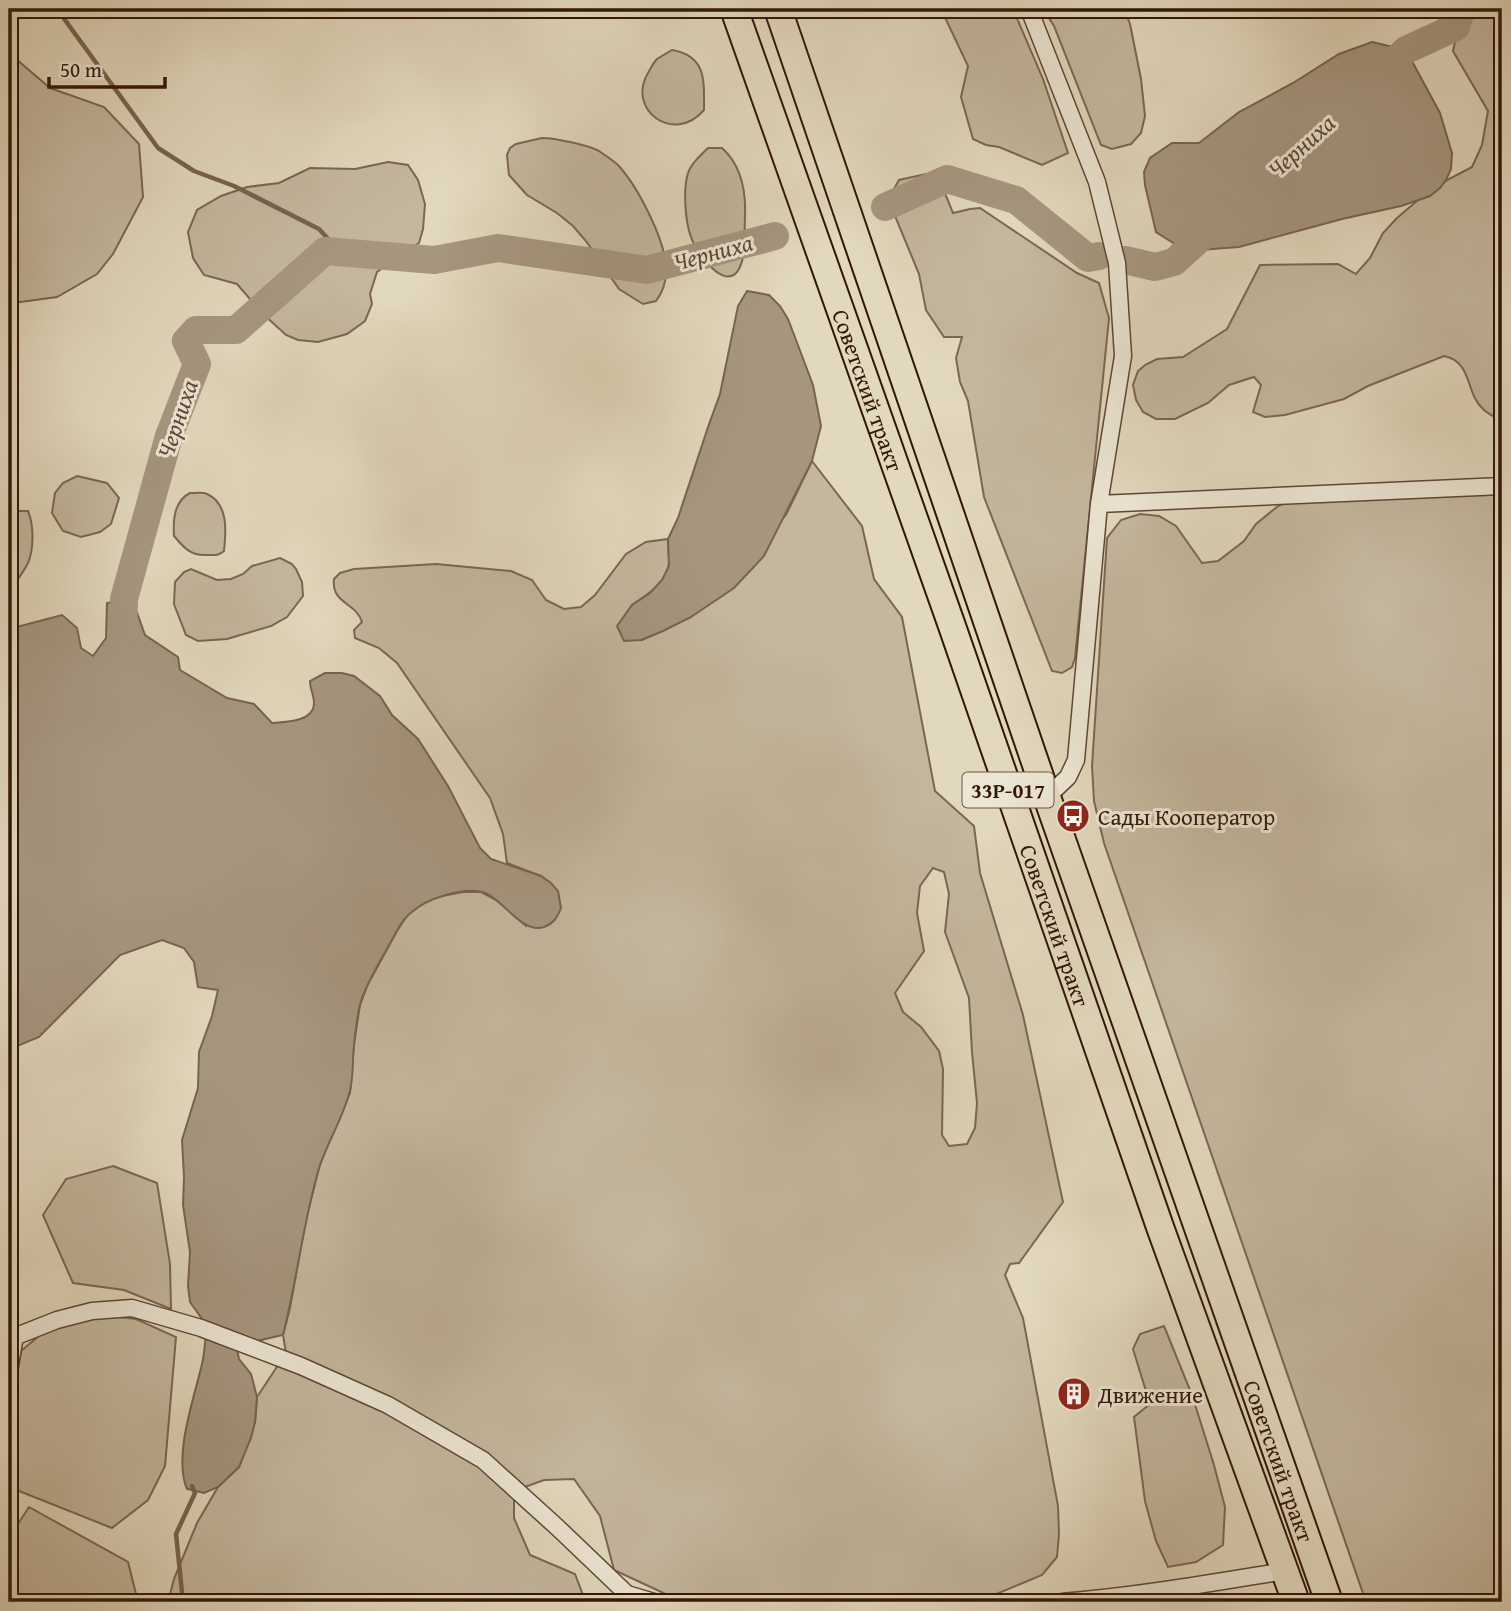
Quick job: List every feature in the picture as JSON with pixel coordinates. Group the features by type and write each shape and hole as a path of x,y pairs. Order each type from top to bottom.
{"highway":[{"name":"Советский тракт","path":"734,9 1160,1227 1296,1602"},
{"name":"Советский тракт","path":"778,9 1047,797 1329,1602"}],"street":[{"path":"1029,9 1097,182 1117,263 1123,356 1099,505 1076,760 1068,777 1047,797"},
{"path":"1099,505 1502,486"},
{"path":"9,1370 12,1337 57,1320 92,1311 132,1308 201,1328 301,1366 388,1405 483,1460 627,1594 654,1602"},
{"path":"1062,1602 1098,1601 1285,1571"}],"shaded area":[{"path":"941,9 1013,9 1043,79 1068,153 1042,165 973,139 961,97 968,66"},
{"path":"1043,9 1124,9 1130,24 1141,79 1145,116 1141,133 1131,144 1112,149 1101,145 1054,26"},
{"path":"1462,9 1502,9 1502,421 1483,409 1473,395 1460,365 1444,356 1368,386 1344,399 1285,415 1265,417 1253,412 1261,385 1254,377 1229,385 1208,403 1175,419 1156,419 1143,412 1136,400 1133,385 1138,371 1157,359 1183,357 1227,329 1260,265 1338,264 1356,274 1370,258 1383,233 1397,218 1432,188 1472,167 1482,145 1488,111 1453,51"},
{"path":"672,50 683,53 698,64 704,89 704,110 692,120 680,124 667,123 656,118 643,99 643,87 652,66 657,59"},
{"path":"9,53 50,88 104,107 139,144 143,197 113,254 97,274 57,297 13,303 9,303"},
{"path":"542,138 571,142 599,151 625,173 642,199 662,245 665,283 656,301 643,304 619,289 573,226 527,195 509,175 507,155 510,148"},
{"path":"708,148 722,148 734,162 743,188 744,250 742,263 733,275 719,273 704,259 694,243 687,222 686,180 694,163"},
{"path":"388,162 408,165 418,180 425,204 423,229 419,243 377,272 370,294 372,304 365,321 347,334 318,342 298,340 286,335 237,284 204,275 193,258 188,232 197,210 221,196 247,187 279,183 310,168 355,169"},
{"path":"926,174 940,185 953,213 980,208 1077,273 1099,283 1109,318 1075,658 1072,667 1062,673 1052,671 984,497 968,401 960,382 956,358 962,337 944,337 926,310 919,274 895,216 894,189 899,180"},
{"path":"812,461 862,526 874,579 902,617 935,791 974,826 980,873 1023,1015 1063,1202 1019,1263 1010,1264 1005,1275 1023,1318 1058,1506 1057,1557 1042,1575 977,1602 699,1602 672,1597 614,1570 600,1516 574,1479 544,1480 514,1491 514,1518 530,1555 575,1574 584,1602 168,1602 174,1579 197,1523 218,1487 239,1467 255,1422 257,1397 286,1353 283,1335 306,1219 320,1164 350,1093 360,1005 368,984 408,914 422,903 463,892 481,892 500,902 526,926 541,876 507,863 503,834 490,798 397,663 379,648 355,638 354,630 362,622 355,610 336,593 334,579 340,573 354,569 436,564 511,571 532,580 546,600 564,609 581,607 595,595 626,554 646,542 668,539 669,563 664,577 655,588 632,605 642,640 691,617 786,515","holes":["933,868 944,872 949,894 945,932 969,998 977,1103 975,1128 967,1144 949,1146 942,1135 943,1069 939,1051 921,1027 903,1012 895,993 924,951 917,913 920,886"]},
{"path":"77,476 107,483 119,498 111,524 100,532 81,537 63,531 52,513 55,493 63,483"},
{"path":"1502,491 1502,1602 1366,1602 1104,843 1094,801 1092,766 1107,538 1121,520 1140,514 1159,516 1176,526 1202,563 1218,561 1244,541 1256,524 1278,506 1308,494"},
{"path":"190,493 207,494 223,511 224,551 220,554 192,553 174,536 174,517 178,506"},
{"path":"9,511 28,511 32,537 28,563 9,592"},
{"path":"280,558 292,564 302,582 303,596 287,617 271,626 227,639 198,641 186,635 174,604 175,582 184,572 191,569 217,580 231,579 252,566"},
{"path":"113,1166 157,1183 170,1264 171,1309 124,1290 73,1283 43,1215 66,1179"},
{"path":"92,1314 136,1319 176,1337 165,1466 148,1500 112,1528 9,1487 9,1427 21,1351 52,1325"},
{"path":"1164,1326 1192,1395 1225,1507 1223,1545 1196,1562 1168,1567 1156,1541 1145,1501 1134,1417 1150,1404 1133,1349 1140,1334"},
{"path":"29,1507 128,1562 138,1602 9,1602 9,1538"}],"water":[{"path":"1372,42 1406,50 1440,113 1452,153 1451,169 1440,188 1430,196 1401,206 1239,247 1186,251 1156,232 1145,185 1144,172 1150,158 1172,143 1199,143 1239,112 1339,54"},
{"path":"747,291 769,295 788,319 813,385 821,426 812,461 764,556 734,588 691,617 663,631 641,640 624,641 617,626 632,605 650,593 662,580 669,566 668,539 678,518 720,394 738,306"},
{"path":"124,599 135,607 145,635 178,657 180,670 227,698 254,704 272,723 298,720 309,714 314,703 310,681 325,673 354,676 380,696 392,715 418,739 448,786 480,848 491,859 541,876 551,883 558,891 561,908 553,922 536,928 520,921 490,896 482,892 465,891 445,895 418,907 398,928 360,1004 351,1088 319,1168 283,1335 237,1349 239,1359 251,1374 257,1397 251,1438 239,1467 218,1487 204,1493 187,1489 182,1460 186,1427 203,1359 207,1326 190,1302 190,1252 183,1205 182,1140 198,1088 199,1052 218,990 198,987 194,962 184,948 162,940 120,955 39,1037 17,1046 9,1054 9,629 62,615 77,628 81,648 93,656 106,638 107,603"}],"waterway":[{"path":"57,9 158,148 194,171 234,186 319,229 340,252"},
{"name":"Черниха","path":"1379,75 1406,50 1456,27 1460,14 1448,9"},
{"name":"Черниха","path":"885,207 947,179 1016,200 1088,258 1099,256"},
{"name":"Черниха","path":"1125,260 1155,267 1174,262 1215,225"},
{"name":"Черниха","path":"123,637 124,599 169,436 197,364 186,341 196,330 236,330 325,251 434,260 498,248 647,270 775,236"},
{"path":"183,1602 176,1534 195,1493 192,1486"}],"place":[{"name":"Сады Кооператор","path":"1073,816"},
{"name":"Движение","path":"1074,1394"}]}
